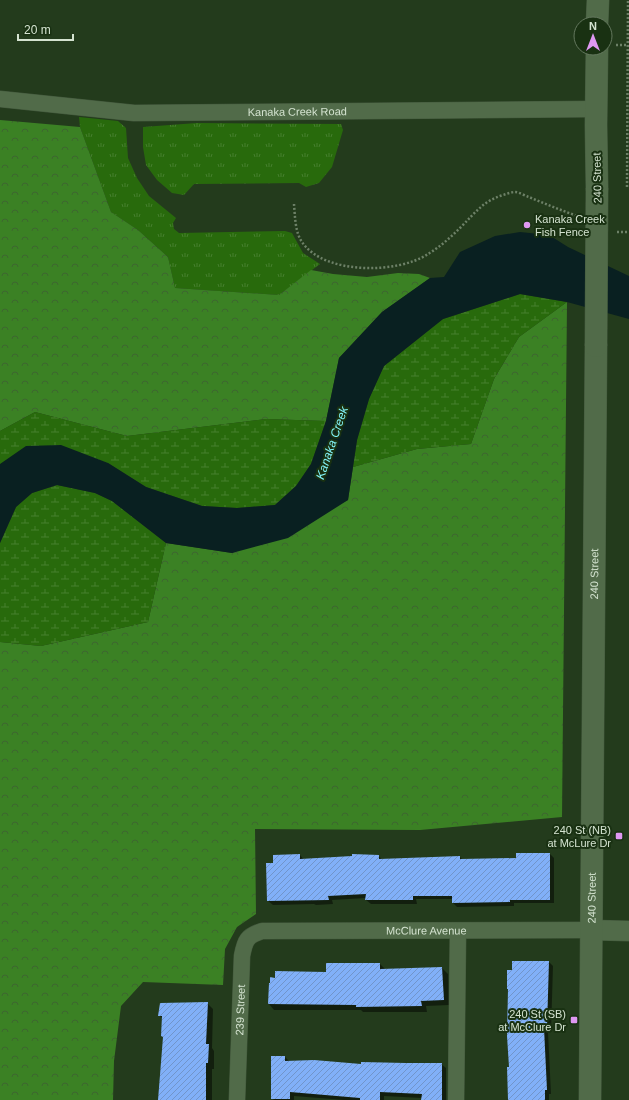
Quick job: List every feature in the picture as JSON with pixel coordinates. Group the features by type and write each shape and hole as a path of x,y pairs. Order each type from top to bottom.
{"main road":[{"path":"597,16 598,0"},
{"name":"240 Street","path":"590,1100 597,56"}],"street":[{"name":"Kanaka Creek Road","path":"0,99 134,113 596,109"},
{"name":"McClure Avenue","path":"262,931 591,930"},
{"path":"591,930 629,932"},
{"name":"239 Street","path":"237,1100 242,956 245,942 250,935 262,931"},
{"path":"456,1100 458,931"}],"path":[{"path":"627,187 628,0"},
{"path":"294,204 297,233 300,241 306,248 321,259 346,267 368,268 393,266 427,255 443,244 478,208 493,198 516,192 581,218"},
{"path":"617,232 629,232"}],"green space":[{"path":"79,117 118,121 126,128 128,158 137,178 149,196 176,218 173,223 174,229 179,233 285,231 292,233 303,253 320,264 279,295 175,288 168,257 138,230 111,212 80,127"},
{"path":"0,120 80,127 111,212 138,230 168,257 175,288 279,295 311,270 333,274 367,277 398,273 419,274 430,278 382,312 339,358 326,421 266,419 127,436 35,412 0,431"},
{"path":"197,123 341,124 343,130 332,167 319,183 306,187 299,183 194,184 184,195 172,193 157,180 146,165 143,147 143,127"},
{"path":"520,294 567,302 519,337 494,379 471,444 417,449 353,467 357,440 369,399 384,366 443,319"},
{"path":"567,302 562,817 420,830 255,829 256,914 237,927 225,949 223,985 143,982 121,1006 114,1061 113,1100 0,1100 0,642 41,646 148,622 166,543 232,553 348,500 353,467 417,449 471,444 494,379 519,337"},
{"path":"35,412 127,436 266,419 326,421 311,464 296,486 275,505 237,508 202,506 146,487 108,463 0,464 0,431"},
{"path":"57,485 95,493 112,501 166,543 148,622 41,646 0,642 0,543 16,507 32,493"}],"water":[{"name":"Kanaka Creek","path":"520,232 549,235 568,247 629,276 629,319 567,302 520,294 443,319 384,366 369,399 357,440 348,500 288,538 232,553 166,543 112,501 95,493 57,485 32,493 16,507 0,543 0,464 26,446 61,445 108,463 146,487 202,506 237,508 275,505 296,486 311,464 326,421 339,358 382,312 430,278 444,277 460,252 495,236"}],"building":[{"path":"516,853 550,853 550,900 510,900 510,902 452,903 452,896 413,896 413,900 365,900 366,894 328,896 329,900 267,901 266,863 273,863 273,855 300,854 300,859 352,856 352,854 379,855 379,859 460,856 460,859 516,858"},
{"path":"512,961 549,961 547,1028 544,1028 547,1090 545,1090 545,1100 508,1100 507,1067 509,1067 507,1036 507,970 512,970"},
{"path":"326,963 380,963 380,969 442,967 444,1000 421,1001 422,1006 356,1007 356,1005 268,1004 270,977 275,978 275,971 326,972"},
{"path":"208,1002 206,1044 209,1044 208,1063 206,1063 206,1100 158,1100 163,1037 161,1036 162,1016 158,1016 160,1003"},
{"path":"271,1056 285,1056 285,1061 314,1060 361,1064 361,1062 442,1063 442,1100 421,1100 422,1094 380,1092 380,1100 360,1100 360,1098 290,1092 290,1099 271,1099"}],"place":[{"name":"Kanaka Creek Fish Fence","path":"527,225"},
{"name":"240 St (NB) at McLure Dr","path":"619,836"},
{"name":"240 St (SB) at McClure Dr","path":"574,1020"}]}
